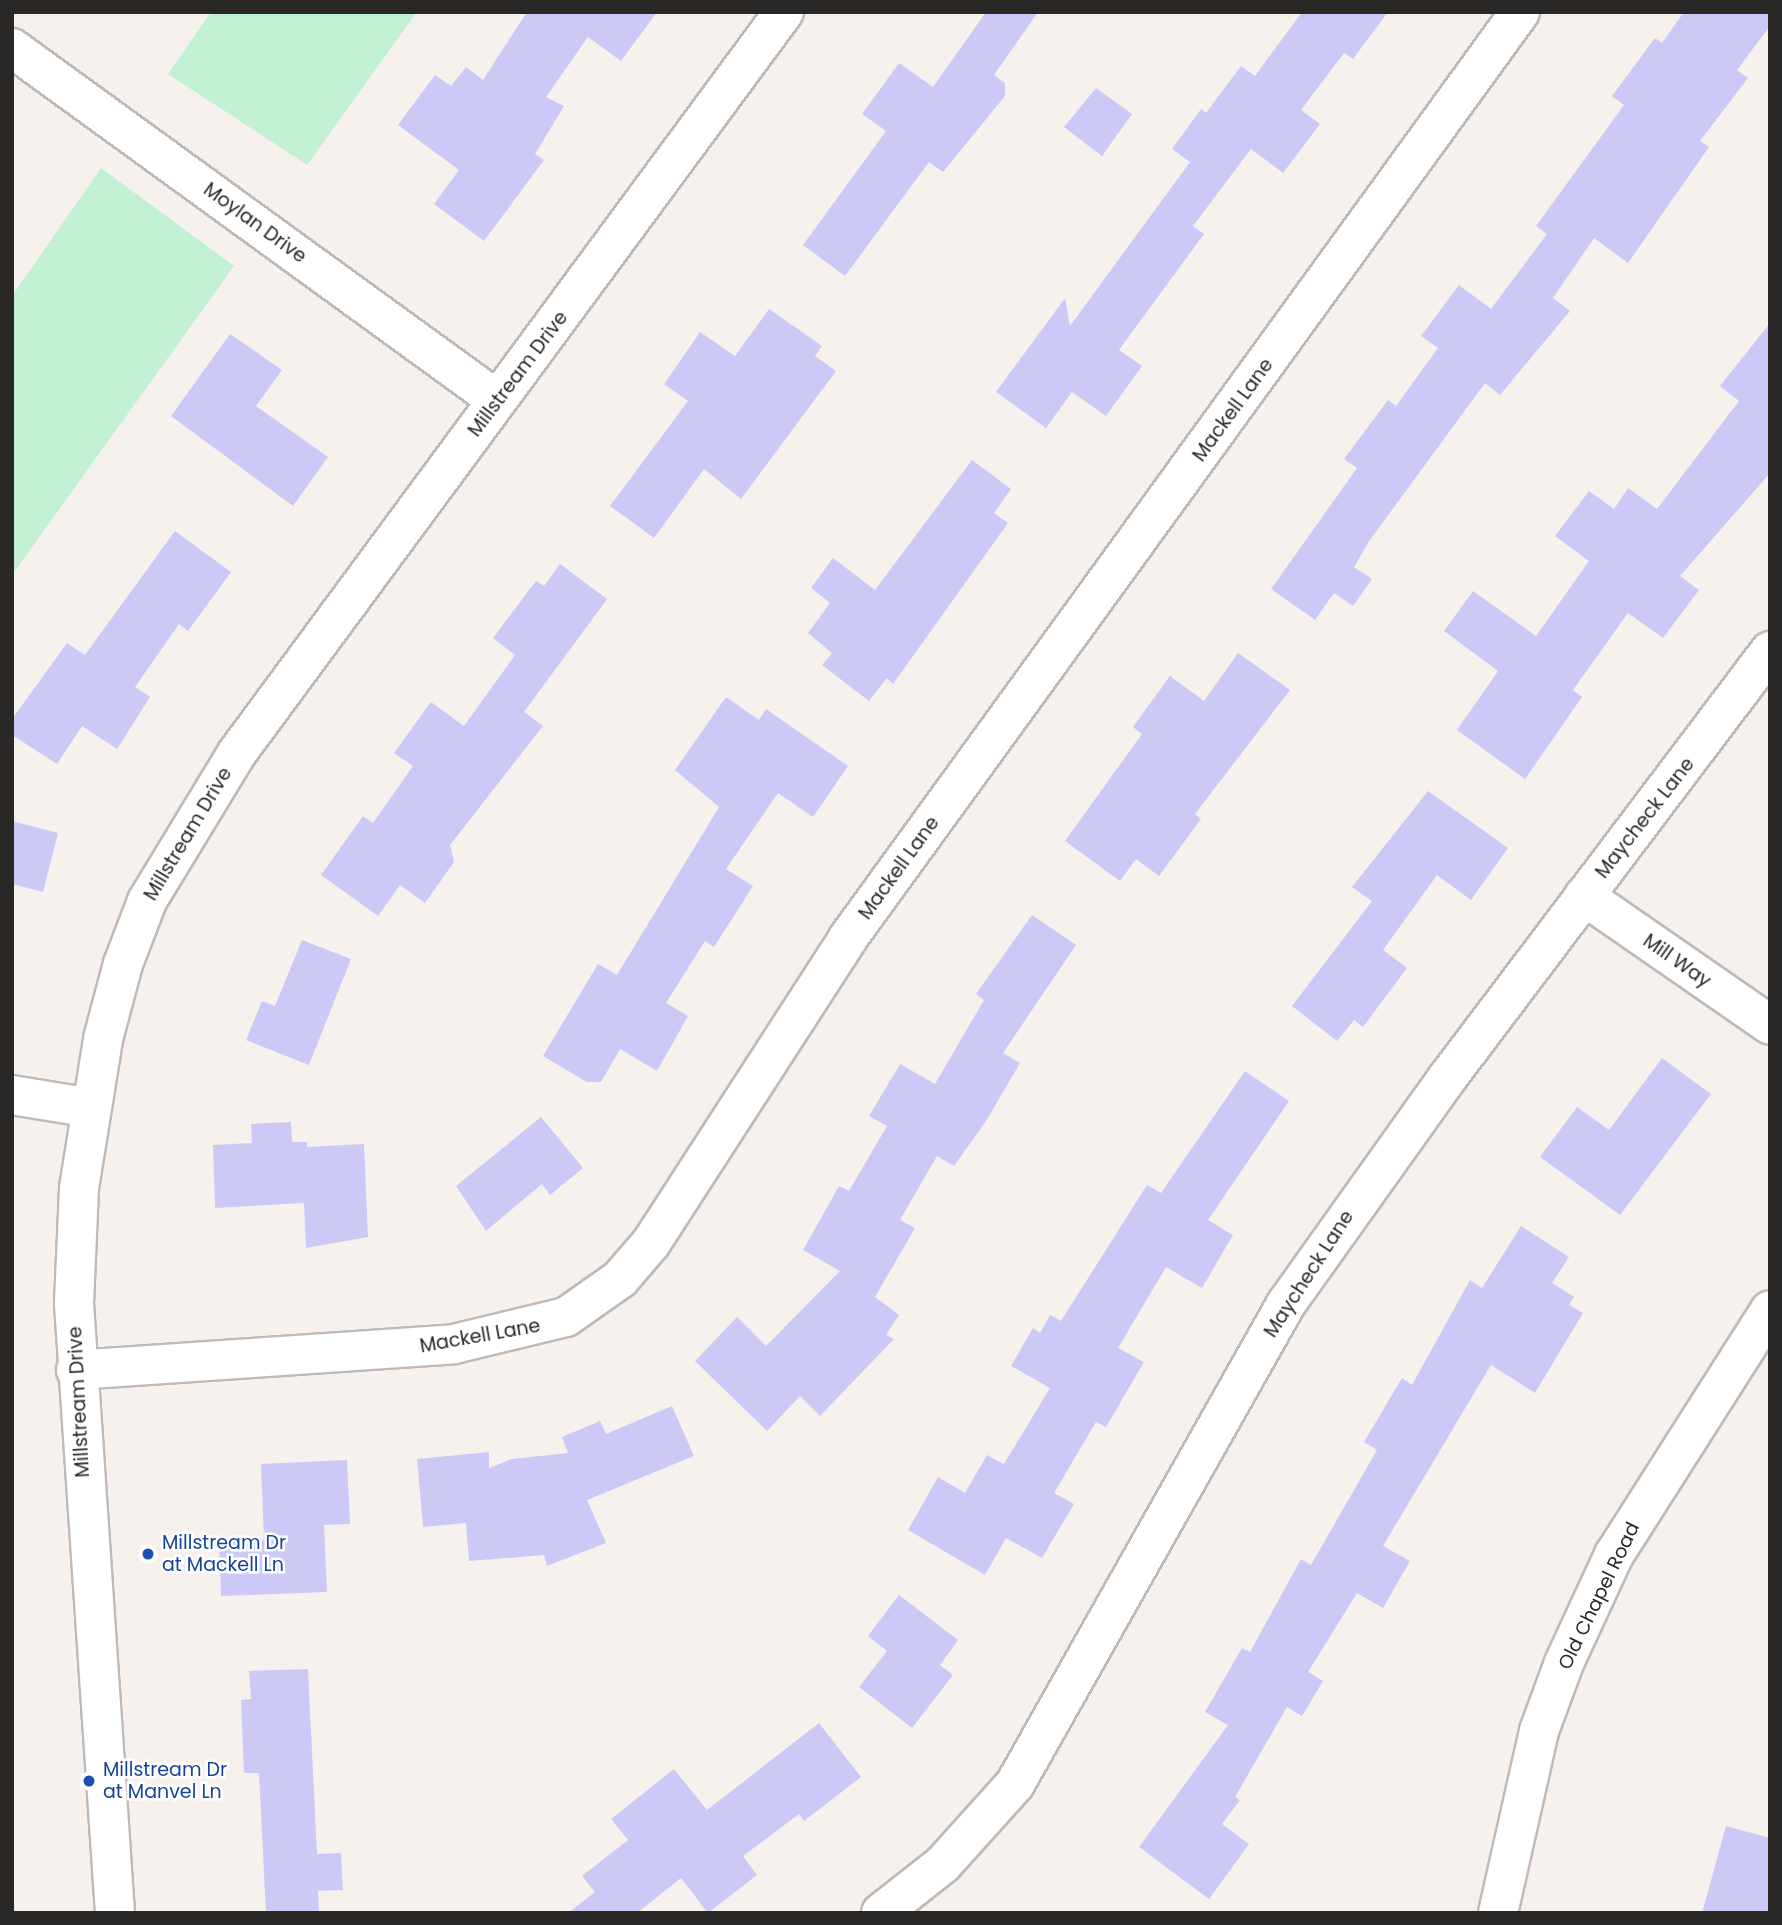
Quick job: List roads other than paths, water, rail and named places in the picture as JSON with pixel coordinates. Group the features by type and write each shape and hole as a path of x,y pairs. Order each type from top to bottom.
{"street":[{"name":"Millstream Drive","path":"115,1913 76,1370 79,1188 92,1108 124,964 172,855 237,753 784,12"},
{"name":"Mackell Lane","path":"76,1370 454,1344 566,1317 620,1279 651,1243 848,938 1520,12"},
{"name":"Moylan Drive","path":"12,48 497,400"},
{"name":"Maycheck Lane","path":"881,1913 943,1864 1014,1784 1286,1304 1584,896 1770,651"},
{"name":"Mill Way","path":"1584,896 1770,1025"},
{"path":"12,1095 92,1108"},
{"name":"Old Chapel Road","path":"1498,1913 1539,1731 1564,1663 1614,1555 1770,1310"}],"place":[{"name":"Millstream Dr at Mackell Ln","path":"148,1554"},
{"name":"Millstream Dr at Manvel Ln","path":"89,1781"}]}
